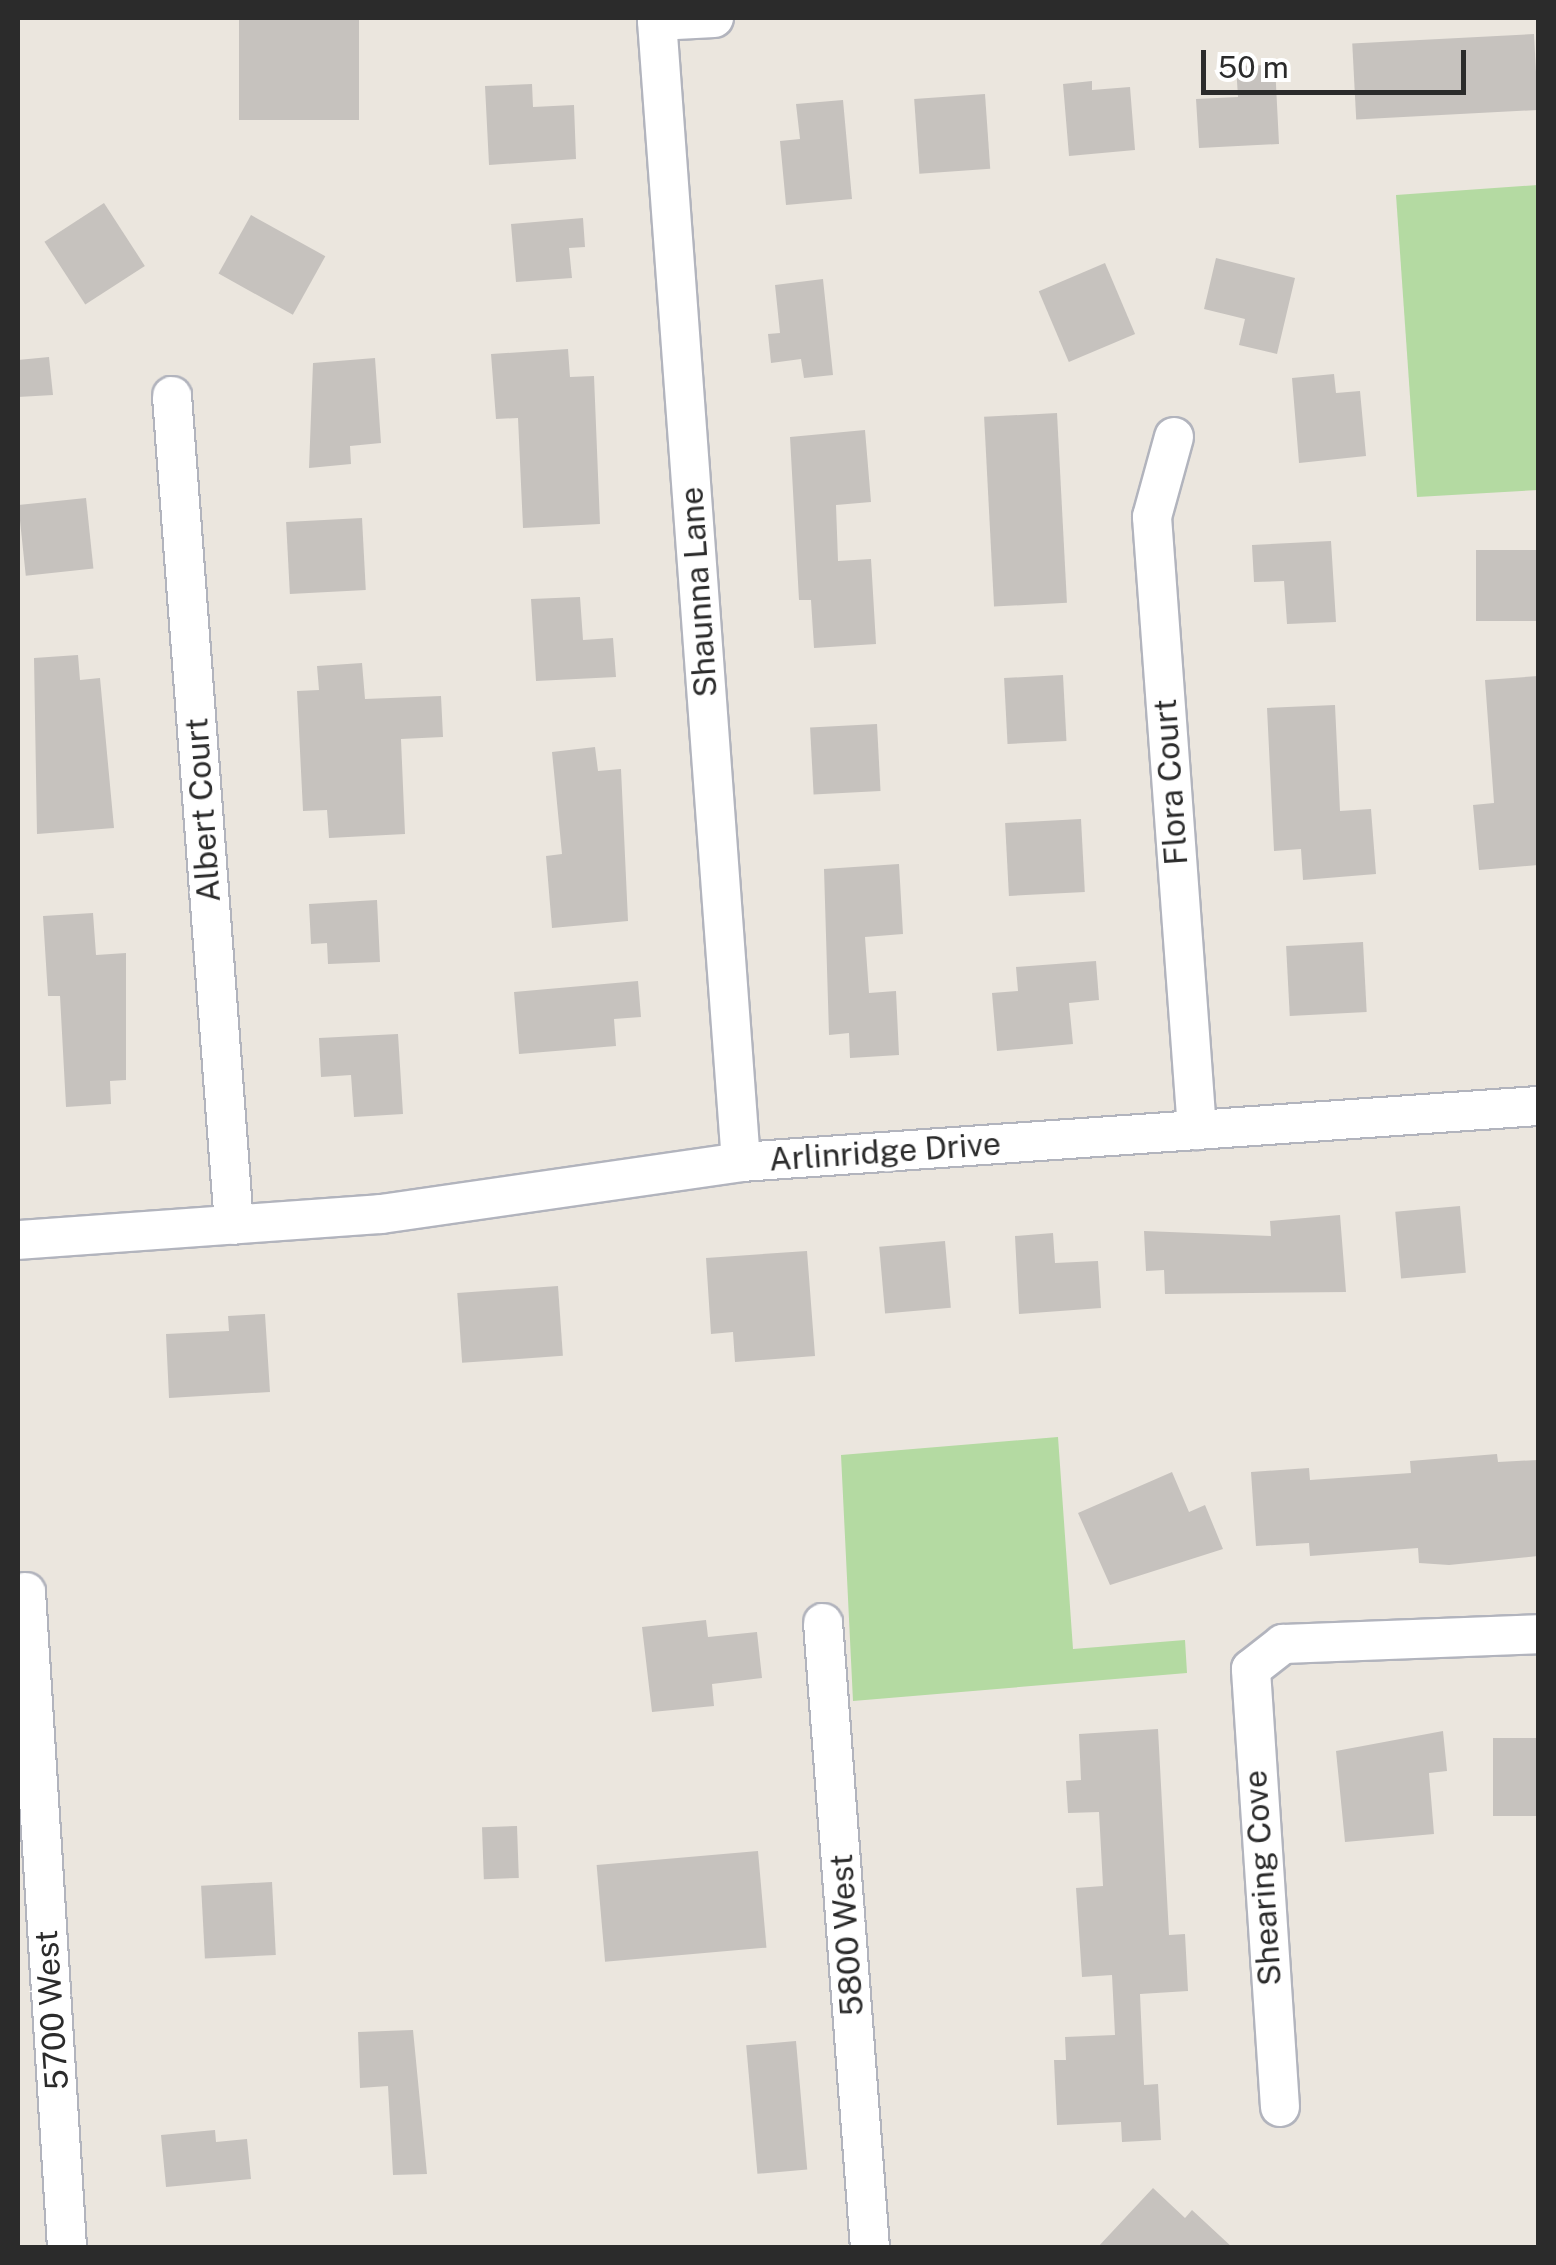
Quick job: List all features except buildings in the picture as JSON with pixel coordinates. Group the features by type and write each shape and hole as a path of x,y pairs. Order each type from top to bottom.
{"street":[{"name":"Shaunna Lane","path":"714,18 656,22 741,1162"},
{"name":"Albert Court","path":"172,396 234,1225"},
{"name":"Flora Court","path":"1174,437 1152,517 1197,1130"},
{"name":"Arlinridge Drive","path":"18,1240 439,1208 741,1162 1538,1106"},
{"name":"5700 West","path":"26,1592 67,2248"},
{"name":"5800 West","path":"823,1623 870,2248"},
{"name":"Shearing Cove","path":"1280,2107 1252,1732 1251,1669 1263,1652 1282,1644 1538,1634"}],"green space":[{"path":"1538,185 1538,490 1417,497 1396,195"},
{"path":"1058,1437 1073,1649 1185,1640 1187,1673 853,1701 841,1455"}]}
